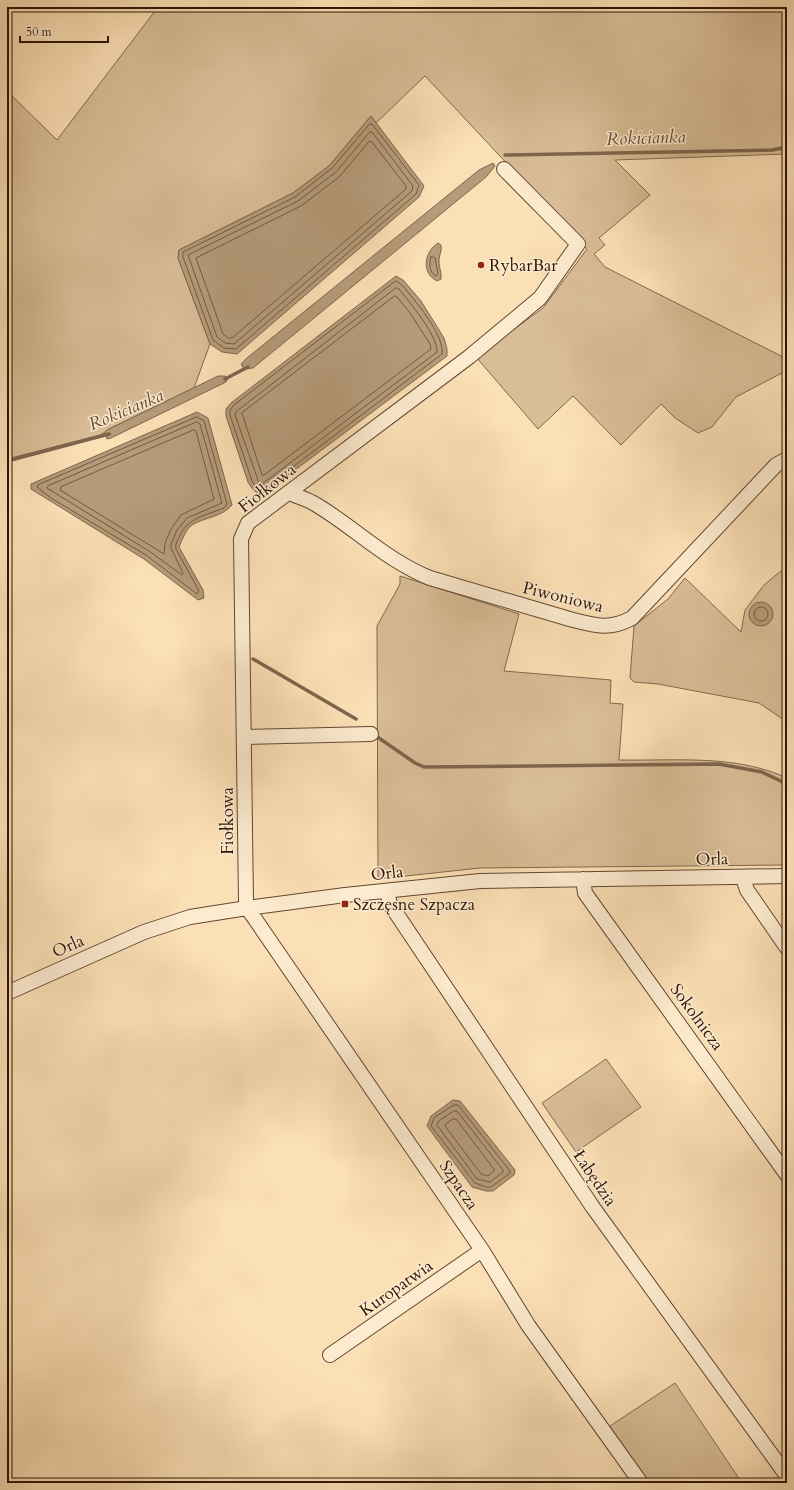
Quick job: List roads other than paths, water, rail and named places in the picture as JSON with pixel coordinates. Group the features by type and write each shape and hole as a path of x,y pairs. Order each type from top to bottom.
{"street":[{"name":"Fiołkowa","path":"247,908 245,868 241,539 248,523 290,493 469,357 540,298 578,244 504,169"},
{"name":"Piwoniowa","path":"290,493 314,503 399,563 416,573 573,620 592,625 608,626 616,625 632,618 776,465 787,459"},
{"path":"244,737 371,734"},
{"path":"744,876 747,890 787,948"},
{"name":"Orla","path":"7,993 144,932 190,917 247,908 480,881 787,876"},
{"name":"Sokolnicza","path":"583,879 585,893 787,1175"},
{"name":"Łabędzia","path":"387,891 390,904 592,1206 787,1476"},
{"name":"Szpacza","path":"247,908 482,1250 528,1325 641,1483"},
{"name":"Kuropatwia","path":"330,1355 482,1250"}],"water":[{"path":"371,116 424,186 419,197 237,354 222,352 210,344 178,258 179,250 293,193 329,166"},
{"path":"493,163 495,166 486,177 253,368 244,369 241,364 247,358 479,170"},
{"path":"438,243 441,245 439,262 441,279 437,281 428,273 426,262 427,257 433,247"},
{"path":"396,276 403,280 421,301 444,338 447,356 267,491 261,493 256,492 248,482 226,416 226,409 231,403"},
{"path":"218,376 225,376 228,378 226,382 107,439 105,432 107,430"},
{"path":"197,412 208,418 232,505 223,512 192,525 186,532 179,547 203,590 204,598 198,600 144,559 31,489 31,484"},
{"path":"761,602 769,606 773,614 769,622 761,626 753,622 749,614 753,606"},
{"path":"453,1100 460,1101 515,1170 514,1175 493,1191 486,1191 472,1187 427,1126 431,1116"}],"waterway":[{"name":"Rokicianka","path":"505,155 772,150 787,147"},
{"path":"225,379 248,367"},
{"name":"Rokicianka","path":"7,461 109,434"},
{"path":"253,659 356,719"},
{"path":"376,736 415,763 424,767 719,764 762,772 787,784"}],"place":[{"name":"RybarBar","path":"481,265"},
{"name":"Szczęsne Szpacza","path":"345,904"}]}
